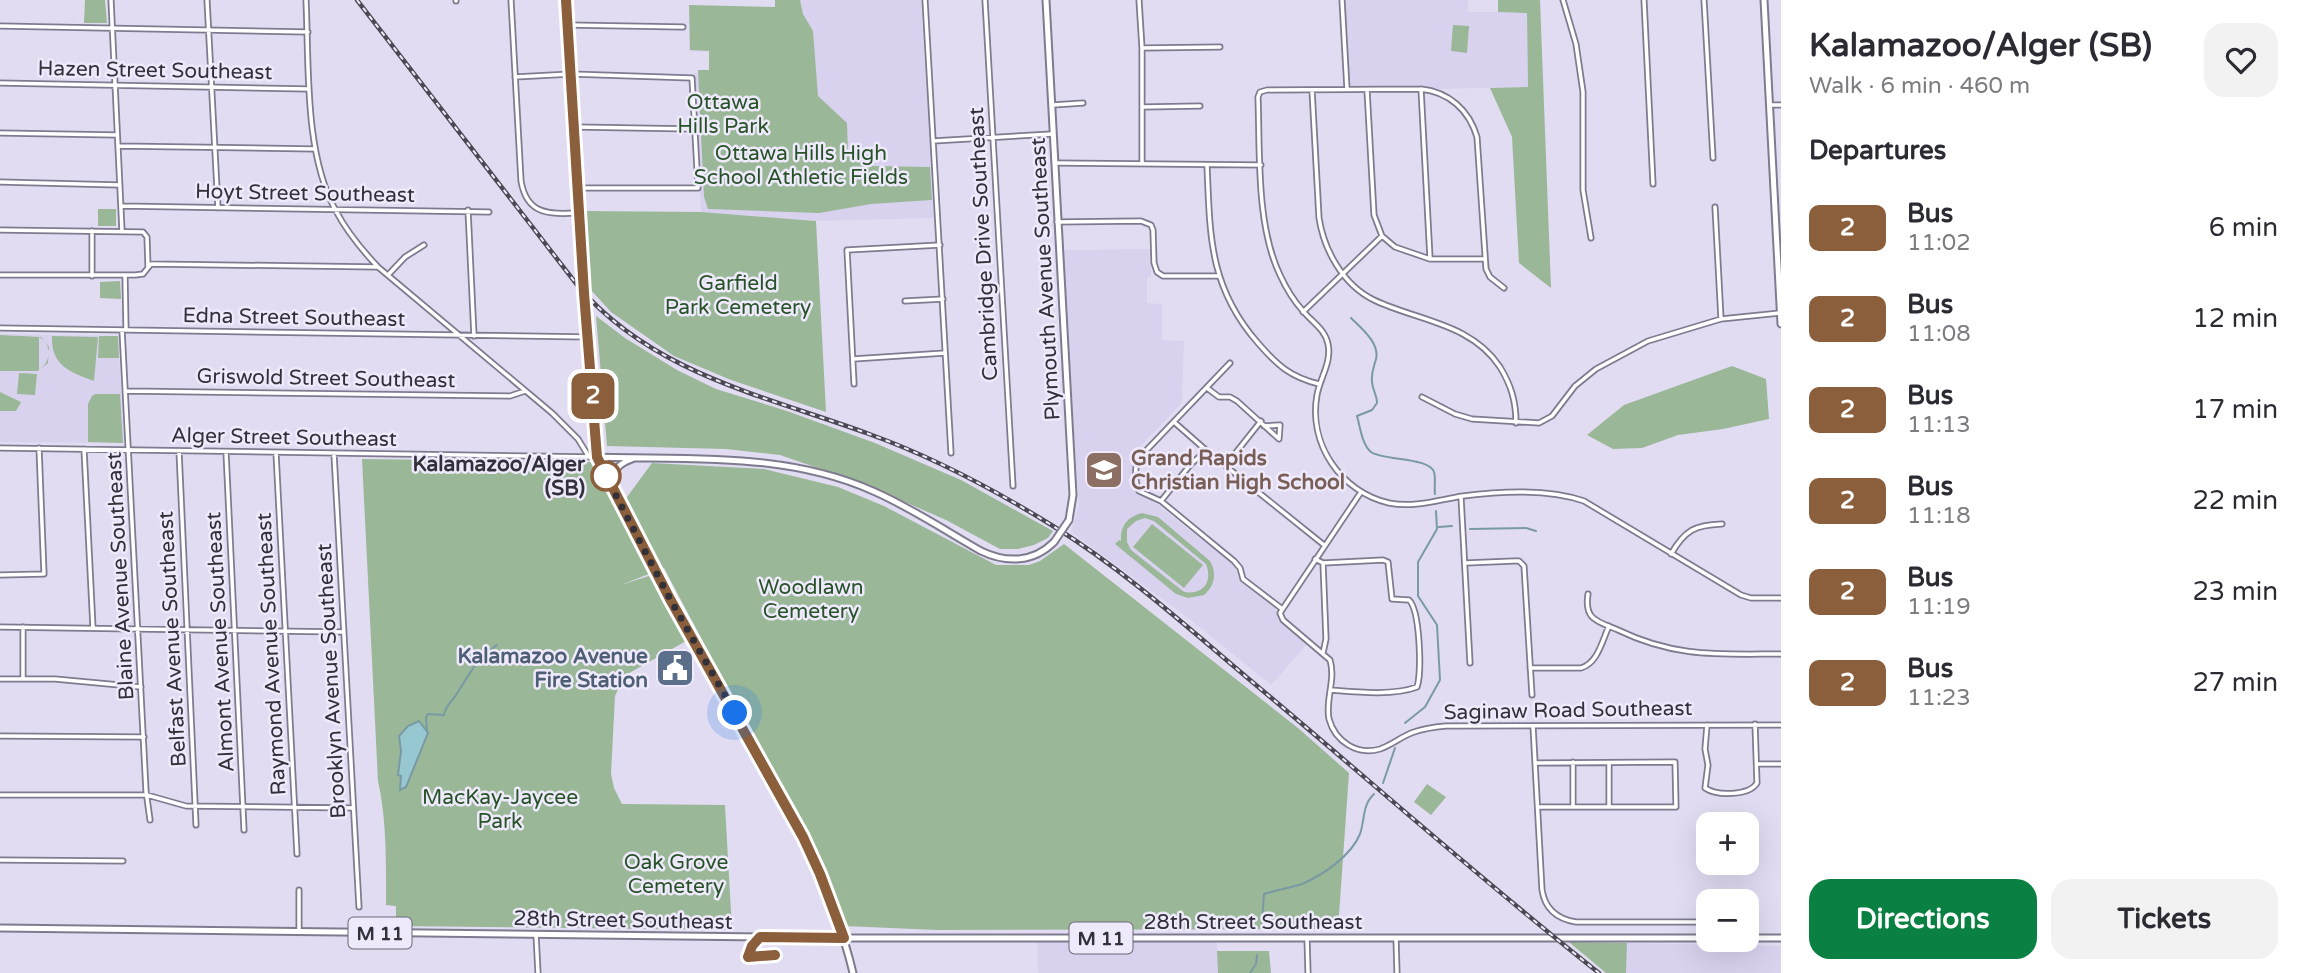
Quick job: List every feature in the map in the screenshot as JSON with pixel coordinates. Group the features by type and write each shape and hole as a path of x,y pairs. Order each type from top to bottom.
{"main road":[{"path":"566,0 597,457 670,599 803,837 844,938 853,973"},
{"name":"Plymouth Avenue Southeast","path":"1046,0 1073,495 1069,520 1047,548"},
{"path":"1764,0 1779,235 1781,324"},
{"name":"Alger Street Southeast","path":"597,457 740,460 798,468 874,491 998,558 1023,559 1047,548"},
{"path":"612,488 615,470 635,458"},
{"name":"28th Street Southeast","path":"0,928 844,938 1696,938"},
{"path":"1759,938 1781,938"}],"street":[{"path":"111,0 122,231"},
{"path":"207,0 218,208"},
{"path":"306,0 315,149 335,210 356,242 378,267 566,426 589,457"},
{"path":"511,0 522,188 528,202 544,212 580,213"},
{"path":"925,0 951,453"},
{"name":"Cambridge Drive Southeast","path":"985,0 1013,486"},
{"path":"1139,0 1142,48 1142,163"},
{"path":"1342,0 1347,89"},
{"path":"1563,0 1576,44 1583,92 1583,190 1591,238"},
{"path":"1644,0 1653,184"},
{"path":"1704,0 1713,158"},
{"path":"568,25 683,27"},
{"path":"0,26 308,32"},
{"path":"1142,48 1220,47"},
{"path":"515,77 571,74 690,77 693,86 698,188 578,188"},
{"name":"Hazen Street Southeast","path":"0,83 310,89"},
{"path":"1367,89 1374,215 1382,236 1395,247 1430,259 1485,259"},
{"path":"1421,89 1430,259"},
{"path":"1504,288 1490,276 1485,259 1478,146 1474,128 1464,110 1450,98 1421,89 1259,92 1266,236 1272,258 1286,288 1323,331 1329,347 1315,409 1320,440 1334,467 1361,492 1380,500 1406,505 1429,504 1492,493 1547,493 1573,497 1741,595 1751,598 1781,597"},
{"path":"1311,90 1318,218 1326,246 1343,273 1372,299 1464,333 1484,349 1509,381 1516,405 1516,423"},
{"path":"1050,105 1083,103"},
{"path":"1770,104 1781,105"},
{"path":"1142,107 1200,106"},
{"path":"575,127 695,129"},
{"path":"0,133 118,135"},
{"path":"933,141 1052,134"},
{"path":"118,146 315,149"},
{"path":"1054,163 1261,165"},
{"path":"1207,165 1210,219 1218,276 1226,297 1241,322 1279,366 1301,380 1319,384"},
{"path":"0,182 120,185"},
{"name":"Hoyt Street Southeast","path":"121,206 489,212"},
{"path":"1715,207 1721,319"},
{"path":"468,211 474,336"},
{"path":"1057,222 1141,221 1150,225 1153,230 1154,263 1157,272 1163,276 1218,276"},
{"path":"0,230 143,232 146,237 148,270"},
{"path":"92,231 92,276"},
{"path":"1304,312 1382,236"},
{"path":"388,275 405,257 424,245"},
{"path":"854,384 847,250 940,245"},
{"path":"0,275 139,275 148,270 151,264 378,267"},
{"name":"Blaine Avenue Southeast","path":"125,275 126,391 150,820"},
{"path":"905,301 943,299"},
{"path":"1422,397 1455,414 1472,419 1516,423 1546,421 1575,386 1607,362 1656,338 1721,319 1780,313"},
{"name":"Edna Street Southeast","path":"0,328 588,337"},
{"path":"853,359 946,353"},
{"path":"1230,363 1137,462 1139,491 1161,501 1234,561 1244,579 1281,608"},
{"path":"1207,388 1219,397 1230,397 1237,401 1266,428 1279,439 1280,425 1262,424"},
{"name":"Griswold Street Southeast","path":"126,391 510,396 525,391"},
{"path":"1174,422 1206,451 1324,545"},
{"path":"1226,465 1262,424"},
{"name":"Alger Street Southeast","path":"0,448 597,457"},
{"path":"0,575 44,574 38,449"},
{"path":"84,449 93,628"},
{"name":"Belfast Avenue Southeast","path":"179,451 196,825"},
{"path":"1161,501 1191,464 1206,451"},
{"name":"Almont Avenue Southeast","path":"226,452 244,830"},
{"name":"Raymond Avenue Southeast","path":"276,453 297,854"},
{"name":"Brooklyn Avenue Southeast","path":"334,454 359,907"},
{"path":"1323,653 1280,617 1281,608 1361,492"},
{"path":"1461,497 1470,663"},
{"path":"1671,554 1684,535 1694,528 1722,524"},
{"path":"1315,559 1323,563 1388,562 1392,599 1409,600 1413,604 1417,624 1417,687 1408,691 1331,690"},
{"path":"1466,563 1519,561 1524,566 1532,695"},
{"name":"Saginaw Road Southeast","path":"1323,563 1326,639 1323,653 1330,660 1332,668 1328,713 1333,729 1347,745 1362,750 1382,748 1402,737 1432,727 1781,725"},
{"path":"1588,594 1588,614 1609,626 1658,646 1691,653 1781,654"},
{"path":"1530,668 1581,668 1588,665 1594,660 1609,626"},
{"path":"0,627 344,632"},
{"path":"23,627 23,679"},
{"path":"0,679 75,680 142,688"},
{"path":"1707,725 1705,749 1708,765 1705,788 1711,792 1745,792 1755,787 1758,764 1755,724"},
{"path":"1534,726 1543,896 1549,907 1556,915 1576,922 1696,922"},
{"path":"0,736 144,737"},
{"path":"1573,762 1573,806"},
{"path":"1609,762 1609,806"},
{"path":"1535,763 1675,762 1676,807 1538,807"},
{"path":"1758,764 1781,764"},
{"path":"0,796 147,795 179,805 353,808"},
{"path":"0,860 123,861"},
{"path":"299,890 299,932"},
{"path":"537,934 538,973"},
{"path":"1307,938 1308,973"},
{"path":"1396,938 1397,973"}],"shaded area":[{"path":"775,0 921,0 934,218 816,221 701,212 693,73 709,73 709,51 689,52 691,6 775,8"},
{"path":"1344,0 1468,0 1468,12 1527,12 1528,87 1438,89 1425,86 1349,86"},
{"name":"Grand Rapids Christian High School","path":"1150,249 1151,277 1147,277 1147,303 1162,304 1162,340 1184,341 1182,403 1132,455 1135,491 1150,499 1235,566 1238,578 1275,608 1279,621 1307,644 1271,685 1192,621 1071,532 1079,506 1062,250"},
{"path":"0,334 118,336 124,443 0,442"},
{"path":"419,721 428,733 406,787 400,790 399,736 408,726"},
{"path":"1217,940 1218,973 1038,973 1037,942"},
{"path":"1627,943 1696,944 1696,952 1759,952 1759,946 1781,946 1781,973 1626,973"}],"green space":[{"path":"85,0 105,0 107,23 84,23"},
{"name":"Ottawa Hills High School Athletic Fields","path":"775,0 800,0 803,14 813,31 818,96 847,123 848,155 871,155 873,166 930,167 932,200 871,204 819,213 708,209 704,197 698,70 709,70 709,51 690,50 689,5 775,7"},
{"path":"1498,0 1540,0 1551,288 1519,263 1512,137 1490,88 1528,87 1527,13 1498,12"},
{"path":"1453,25 1469,26 1467,53 1451,51"},
{"path":"98,209 116,209 116,226 98,226"},
{"name":"Garfield Park Cemetery","path":"584,211 701,212 816,221 826,412 731,380 674,356 611,312 590,289"},
{"path":"120,281 121,299 100,298 100,282"},
{"path":"596,316 625,338 677,370 716,389 875,443 961,480 1053,531 1048,538 1034,545 1018,549 1000,549 946,520 864,484 780,455 726,449 607,446"},
{"path":"0,335 41,337 39,370 43,367 38,371 0,371"},
{"path":"52,336 98,337 94,381 69,370 58,361 52,346"},
{"path":"99,336 118,336 119,358 98,358"},
{"path":"1732,366 1766,379 1769,419 1678,435 1642,448 1613,449 1587,435 1624,405"},
{"path":"19,373 37,374 35,395 17,394"},
{"path":"0,392 21,402 16,411 0,411"},
{"path":"95,394 120,394 123,443 88,442 88,404"},
{"path":"362,459 591,462 614,505 627,497 652,463 764,469 838,487 884,506 996,565 1029,565 1040,561 1064,544 1298,728 1349,773 1338,929 937,930 844,926 805,830 664,568 621,585 652,575 688,640 624,676 615,696 611,774 622,804 725,805 732,930 396,926 396,906 386,905 385,843 378,781"},
{"path":"1142,513 1158,517 1210,561 1214,579 1204,595 1188,598 1176,594 1115,544 1121,541 1122,531 1128,520","holes":["1145,518 1154,521 1206,564 1207,582 1201,589 1184,592 1131,550 1127,542 1127,529 1136,521"]},
{"path":"1152,524 1203,565 1184,588 1133,547"},
{"path":"1427,784 1446,797 1431,815 1414,802"},
{"path":"1569,942 1627,943 1626,973 1606,973"},
{"path":"1217,951 1269,951 1271,973 1218,973"}],"waterway":[{"path":"1351,318 1369,336 1376,353 1372,378 1377,403 1372,410 1357,416 1365,445 1377,455 1415,461 1430,467 1435,474 1435,494"},
{"path":"1405,723 1425,707 1440,680 1437,625 1418,596 1418,562 1437,529 1436,511"},
{"path":"1439,527 1452,526"},
{"path":"1470,529 1526,528 1536,531"},
{"path":"427,731 428,714 444,715 475,666 497,645"},
{"path":"1383,783 1395,748"},
{"path":"1262,922 1264,894 1310,880 1336,864 1350,850 1360,834 1366,808 1374,794"},
{"path":"1250,973 1256,964 1257,955"}],"railway":[{"path":"357,0 578,286 608,316 641,341 713,379 917,453 986,487 1079,543 1178,619 1467,865 1599,973"}],"bus line":[{"name":"2","path":"566,0 597,457 670,599 691,632 803,837 844,938 760,937 752,946 748,957 775,955"}],"place":[{"name":"Grand Rapids Christian High School","path":"1104,470"},
{"name":"Kalamazoo/Alger (SB)","path":"606,476"},
{"name":"Kalamazoo Avenue Fire Station","path":"675,668"}],"route":[{"path":"606,476 612,478 612,488 670,599 735,713"}],"park label":[{"name":"Ottawa Hills Park","path":"723,114"},
{"name":"Woodlawn Cemetery","path":"811,599"},
{"name":"MacKay-Jaycee Park","path":"500,809"},
{"name":"Oak Grove Cemetery","path":"676,874"}]}
